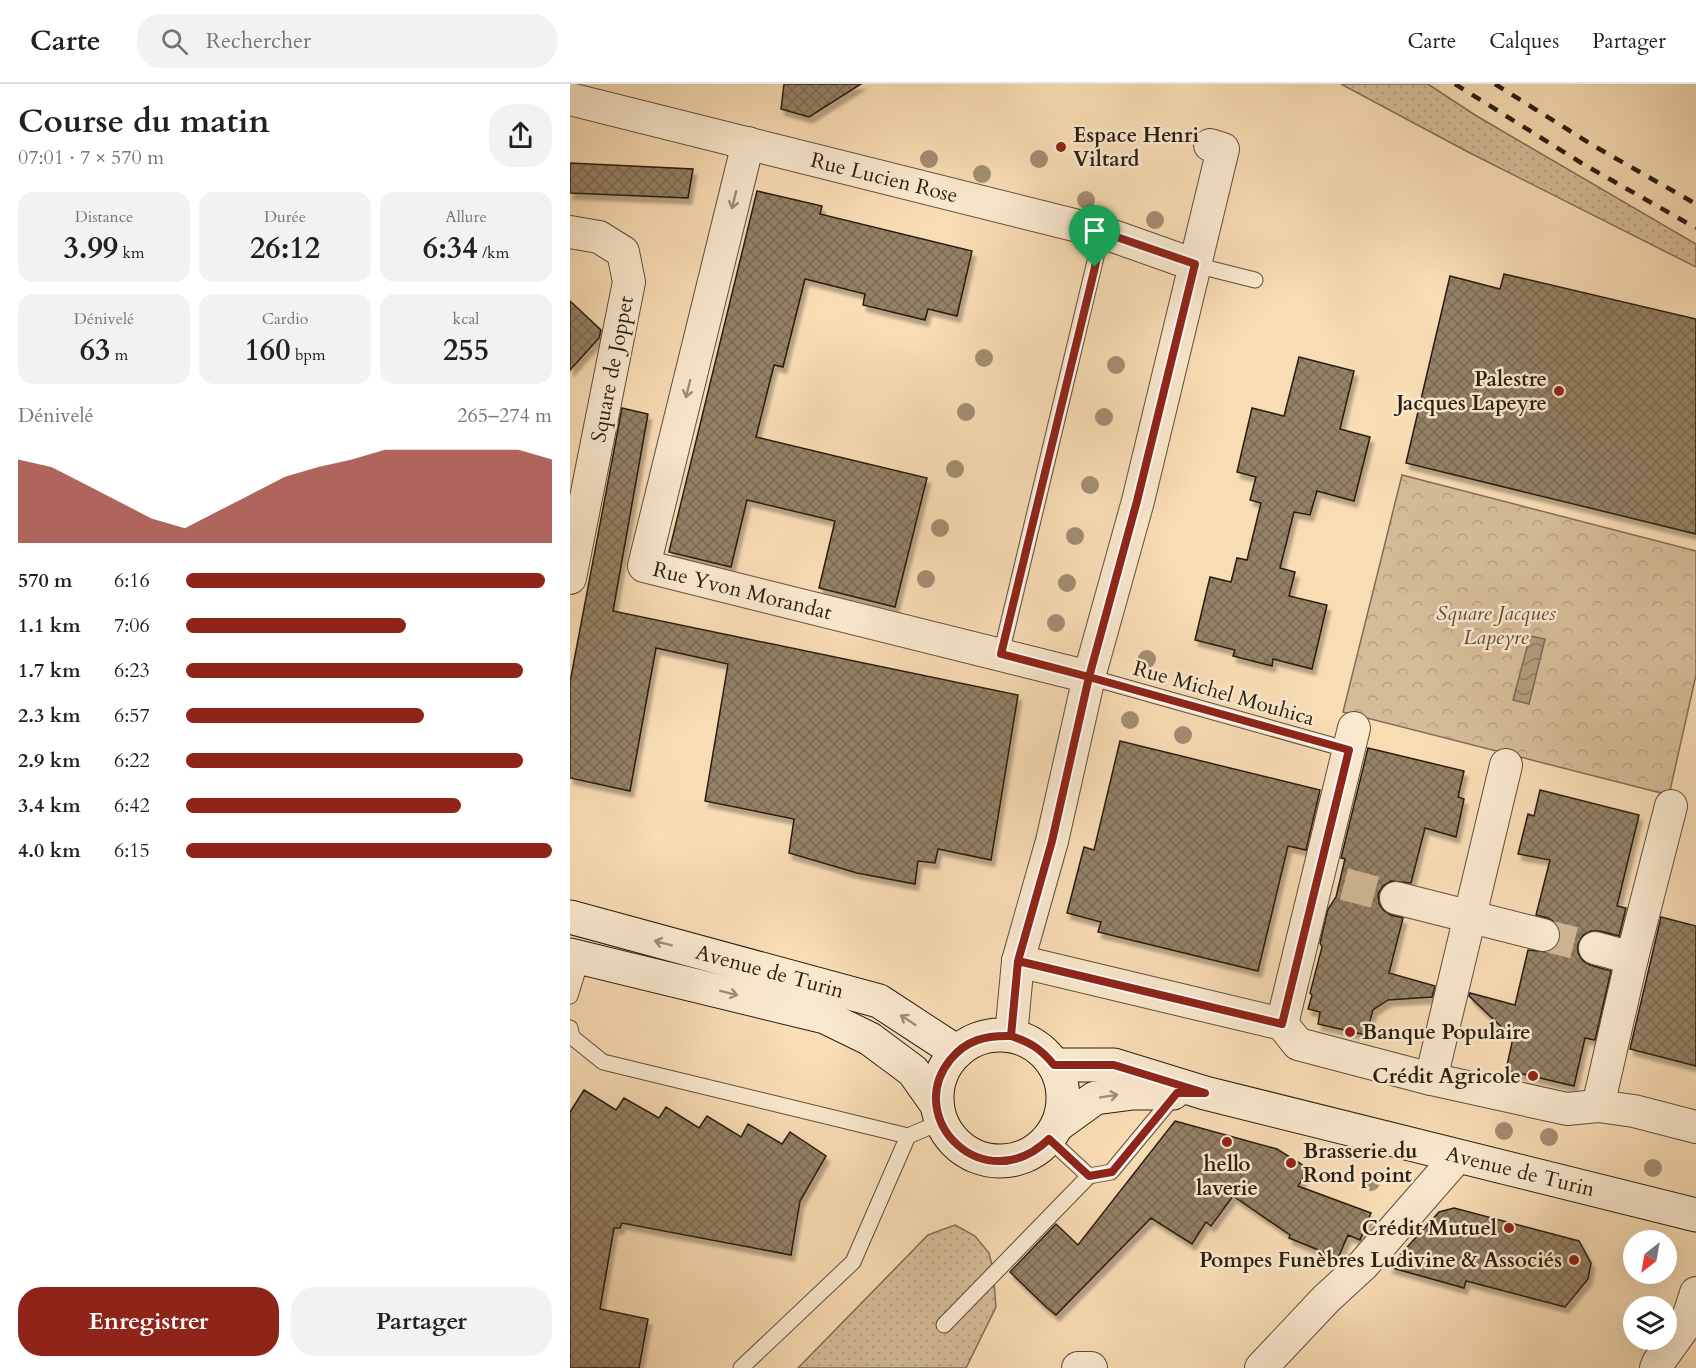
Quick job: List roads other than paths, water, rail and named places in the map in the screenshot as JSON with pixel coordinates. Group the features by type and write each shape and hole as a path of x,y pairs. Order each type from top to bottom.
{"main road":[{"name":"Avenue de Turin","path":"570,917 879,1001 957,1052"},
{"name":"Avenue de Turin","path":"576,956 825,1017 870,1039 913,1071 939,1113"},
{"path":"992,1035 1011,1036 1028,1041 1042,1051 1054,1065 1062,1083 1064,1104 1054,1131 1037,1150 1022,1158 1005,1162 988,1161 962,1150 950,1137 939,1113 938,1085 945,1067 957,1052 973,1041 992,1035"},
{"name":"Avenue de Turin","path":"1054,1065 1114,1065 1191,1093 1290,1113 1696,1215"},
{"name":"Avenue de Turin","path":"1054,1131 1095,1098 1133,1093 1191,1093"}],"street":[{"name":"Rue Lucien Rose","path":"570,99 1102,232 1195,264"},
{"name":"Rue Yvon Morandat","path":"748,143 644,566 1089,677"},
{"path":"1011,1036 1018,961 1052,841 1089,677 1137,501 1223,149 1210,145"},
{"name":"Square de Joppet","path":"570,232 599,237 623,252 629,282 570,578"},
{"path":"1282,1024 1331,880 1351,739"},
{"path":"1431,1079 1506,765"},
{"path":"1598,1106 1632,958 1671,806"},
{"path":"1396,898 1543,935"},
{"path":"1595,948 1632,958"},
{"path":"1018,961 1282,1024 1298,1044 1431,1079 1567,1109 1598,1106 1634,1111 1696,1127"},
{"path":"1261,1368 1326,1299 1363,1265 1458,1156"},
{"path":"1656,1368 1686,1324 1696,1293"},
{"path":"1078,1368 1091,1368"}],"lane":[{"path":"1001,654 1102,232"},
{"path":"1195,264 1255,280"},
{"name":"Rue Michel Mouhica","path":"1089,677 1351,739"},
{"path":"570,996 576,956"},
{"path":"570,1028 572,1037 603,1062 908,1136"},
{"path":"944,1325 1089,1176 1112,1172 1191,1093"},
{"path":"741,1368 853,1262 908,1136 939,1113"},
{"path":"1054,1131 1089,1176"}],"water":[{"path":"1530,636 1545,639 1529,704 1513,700"}],"tunnel":[{"path":"1344,884 1396,898"},
{"path":"1543,935 1595,948"}],"railway":[{"path":"1455,84 1583,164 1696,228"},
{"path":"1495,84 1594,146 1696,204"}],"place":[{"name":"Espace Henri Viltard","path":"1061,147"},
{"name":"Palestre Jacques Lapeyre","path":"1559,391"},
{"name":"Banque Populaire","path":"1350,1032"},
{"name":"Crédit Agricole","path":"1533,1076"},
{"name":"hello laverie","path":"1227,1142"},
{"name":"Brasserie du Rond point","path":"1291,1163"},
{"name":"Crédit Mutuel","path":"1509,1228"},
{"name":"Pompes Funèbres Ludivine & Associés","path":"1574,1260"}],"park label":[{"name":"Square Jacques Lapeyre","path":"1496,625"}]}
